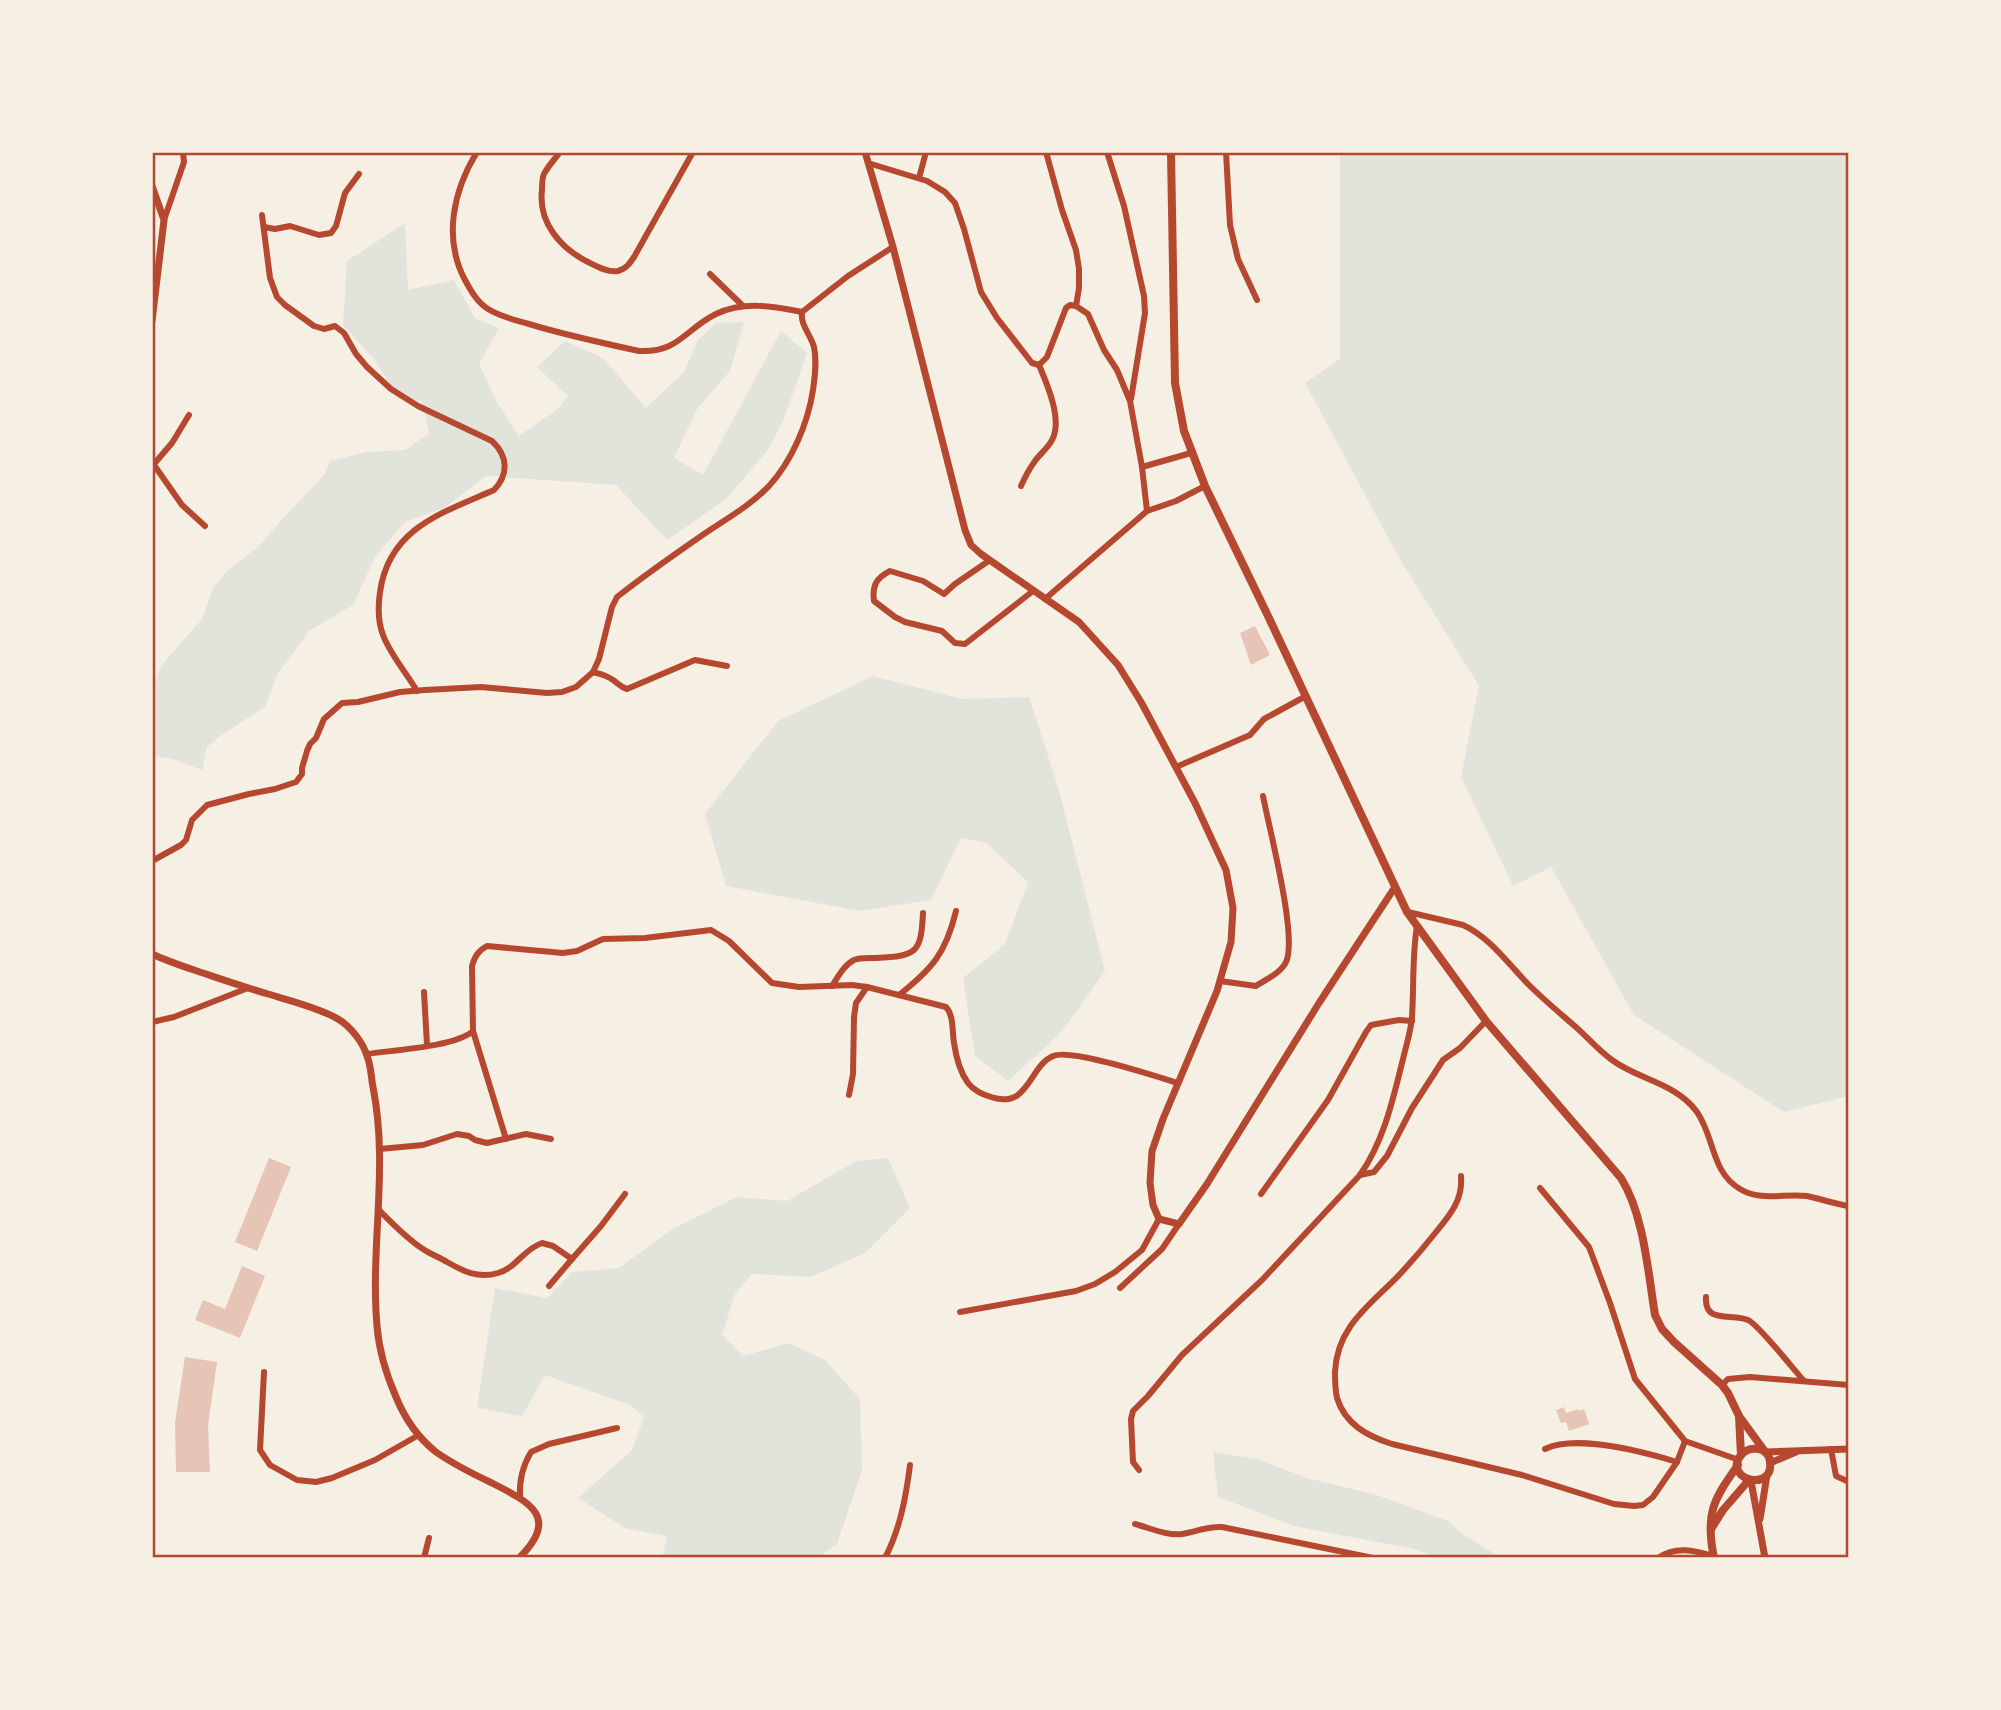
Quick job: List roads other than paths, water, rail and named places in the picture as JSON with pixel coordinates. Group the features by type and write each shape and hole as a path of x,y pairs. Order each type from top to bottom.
{"main road":[{"path":"1171,152 1175,383 1184,431 1205,486 1407,912 1486,1021 1621,1178 1631,1194 1637,1213 1655,1315 1662,1329 1674,1342 1728,1393 1739,1416 1770,1463 1767,1475 1760,1480 1750,1480 1741,1474 1739,1416"},
{"path":"1713,1557 1710,1531 1715,1499 1747,1450 1755,1448 1763,1451"},
{"path":"1710,1531 1723,1510 1750,1480"}],"street":[{"path":"152,321 164,220 184,162 183,152"},
{"path":"477,152 460,187 452,220 452,242 459,269 473,295 486,308 500,315 553,331 639,351 652,352 668,348 717,313 743,306 802,312 848,276 893,247"},
{"path":"561,152 544,175 540,201 554,236 569,251 587,261 605,270 618,271 626,267 634,257 692,152"},
{"path":"865,152 893,247 971,545 1079,622 1118,665 1176,767 1226,870 1233,908 1231,942 1220,981 1196,1045 1152,1151 1150,1183 1153,1205 1159,1219"},
{"path":"919,178 926,152"},
{"path":"1046,152 1076,250 1079,288 1076,306"},
{"path":"1107,152 1130,230 1144,296 1145,313 1130,401"},
{"path":"1226,152 1230,225 1238,259 1256,300"},
{"path":"868,163 919,178 946,192 955,203 981,292 1032,363 1040,365"},
{"path":"264,227 275,229 290,226 319,235 331,233 336,226 345,193 359,174"},
{"path":"152,186 164,220"},
{"path":"262,215 272,285 281,301 317,328 333,326 341,330 356,354 391,389 432,414 492,441 504,458 504,474 494,490 424,522 404,539 384,573 379,598 384,637 417,691"},
{"path":"710,274 743,306"},
{"path":"1040,365 1047,357 1066,308 1070,305 1076,306 1088,314 1130,401 1147,511"},
{"path":"152,861 186,840 191,820 207,805 296,782 302,774 310,744 316,738 324,719 342,703 417,691 481,687 547,693 576,687 593,672 611,607 617,597 753,500 769,486 793,452 809,410 815,373 813,345 803,323 802,312"},
{"path":"1021,486 1029,468 1052,440 1056,429 1048,387 1040,365"},
{"path":"189,415 173,443 153,463 182,505 205,526"},
{"path":"1142,467 1191,453"},
{"path":"1045,599 1147,511 1176,501 1205,486"},
{"path":"990,560 944,594 923,581 890,570 881,576 873,590 874,601 905,622 942,631 955,643 965,644 1034,591"},
{"path":"593,672 605,675 626,689 695,660 727,666"},
{"path":"1176,767 1250,735 1264,719 1306,696"},
{"path":"1220,981 1256,986 1285,964 1289,950 1282,884 1263,796"},
{"path":"1120,1288 1162,1249 1207,1184 1319,1003 1395,887"},
{"path":"899,995 920,979 943,952 956,911"},
{"path":"1407,912 1471,928 1491,944 1536,992 1612,1060 1681,1096 1697,1112 1703,1123 1721,1172 1742,1191 1759,1197 1809,1197 1849,1206"},
{"path":"832,986 853,961 911,953 919,946 923,913"},
{"path":"1139,1470 1133,1462 1133,1410 1182,1355 1262,1280 1360,1175 1377,1146 1395,1093 1412,1021 1416,926"},
{"path":"506,1139 473,1031 472,966 474,957 487,946 563,953 577,951 603,939 645,938 711,930 729,941 772,983 799,987 867,986 942,1004 949,1010 961,1069 970,1086 981,1094 1000,1100 1015,1096 1025,1089 1042,1064 1051,1056 1063,1053 1081,1055 1178,1083"},
{"path":"152,954 339,1019 367,1054 375,1096 380,1149 376,1307 386,1374 417,1436 465,1470 520,1497 534,1509 539,1526 534,1542 519,1558"},
{"path":"849,1094 853,1074 856,1003 867,986"},
{"path":"152,1022 174,1017 248,988"},
{"path":"424,992 427,1045"},
{"path":"1261,1194 1328,1100 1371,1025 1399,1020 1412,1021"},
{"path":"1360,1175 1374,1172 1387,1156 1412,1108 1443,1060 1460,1048 1486,1021"},
{"path":"367,1054 463,1039 473,1031"},
{"path":"380,1149 423,1145 457,1134 487,1143 526,1134 551,1139"},
{"path":"1461,1176 1458,1203 1449,1216 1401,1273 1357,1316 1337,1350 1335,1381 1339,1405 1346,1417 1359,1429 1392,1444 1521,1475 1589,1497 1624,1505 1640,1506 1653,1497 1676,1462 1685,1441"},
{"path":"1540,1188 1589,1247 1635,1379 1685,1441 1739,1460"},
{"path":"549,1286 625,1194"},
{"path":"378,1209 425,1251 464,1272 477,1275 499,1273 542,1243 553,1246 572,1259"},
{"path":"1159,1219 1178,1224"},
{"path":"960,1312 1076,1291 1095,1284 1142,1250 1159,1219"},
{"path":"1706,1297 1706,1304 1714,1315 1751,1321 1804,1381"},
{"path":"264,1372 260,1450 270,1465 297,1480 316,1482 332,1478 375,1461 417,1436"},
{"path":"1722,1385 1728,1379 1750,1377 1849,1385"},
{"path":"520,1497 521,1473 531,1452 550,1444 617,1428"},
{"path":"1545,1448 1553,1444 1597,1444 1676,1462"},
{"path":"1831,1449 1836,1476 1849,1482"},
{"path":"1763,1451 1849,1449"},
{"path":"1770,1463 1799,1451"},
{"path":"885,1558 900,1521 910,1465"},
{"path":"1759,1527 1767,1475"},
{"path":"1750,1480 1765,1558"},
{"path":"1135,1524 1176,1534 1212,1526 1222,1527 1373,1558"},
{"path":"424,1558 429,1538"},
{"path":"1658,1558 1678,1550 1713,1557"}]}
